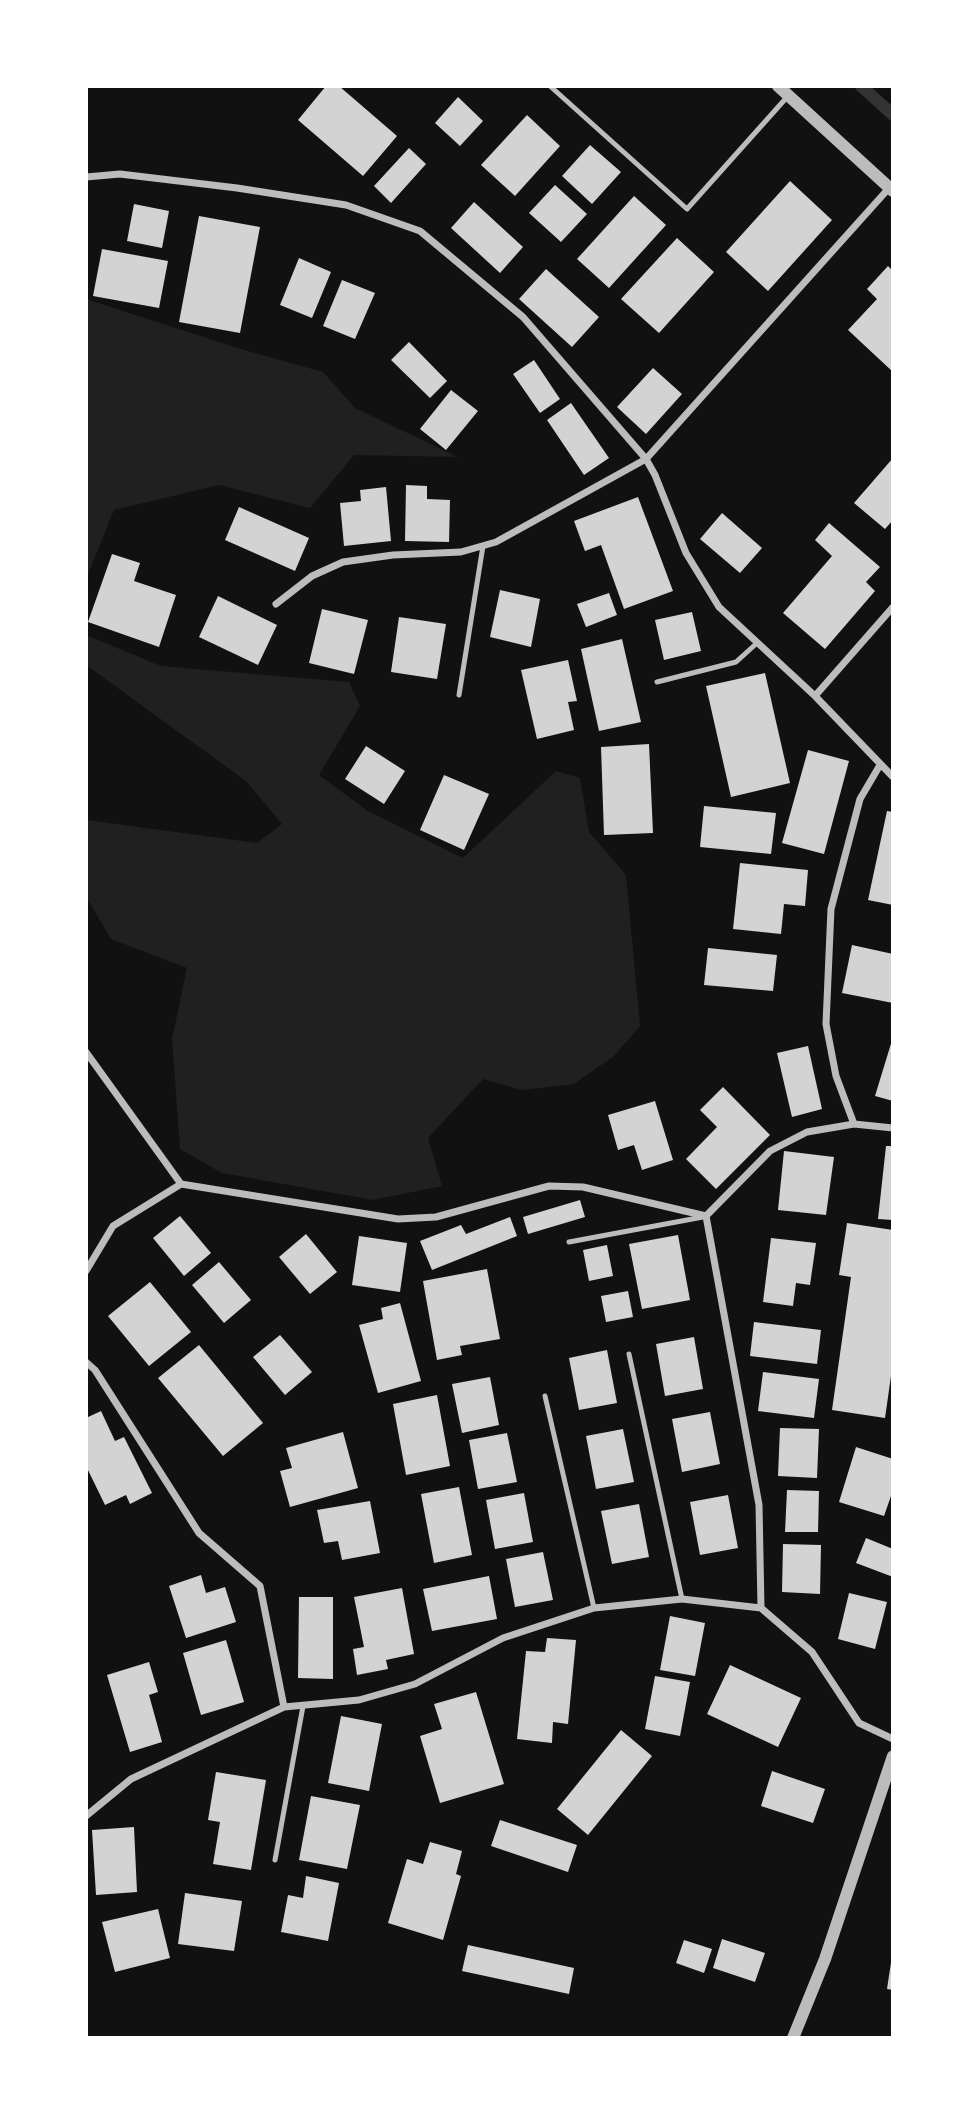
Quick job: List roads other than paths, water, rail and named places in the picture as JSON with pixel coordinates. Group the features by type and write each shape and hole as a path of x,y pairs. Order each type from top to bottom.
{"street":[{"path":"276,604 312,576 344,562 393,555 461,552 496,542 646,459 892,189 778,86"},
{"path":"86,177 120,174 346,205 420,231 523,317 646,459 686,553 719,607 815,696 893,777"},
{"path":"815,696 893,607"},
{"path":"854,1124 836,1076 826,1024 831,909 860,799 880,765"},
{"path":"86,1052 181,1184"},
{"path":"706,1216 770,1151 807,1132 854,1124 893,1129"},
{"path":"86,1271 113,1226 181,1184 398,1220 436,1217 549,1186 583,1188 706,1216"},
{"path":"706,1216 759,1505 761,1608"},
{"path":"86,1362 95,1370 199,1533 260,1586 284,1707"},
{"path":"86,1816 131,1779 284,1707 359,1700 415,1685 503,1638 594,1608 682,1599 761,1608 812,1652 859,1723 893,1739"},
{"path":"793,2038 825,1959 893,1756"}],"lane":[{"path":"550,86 687,209 789,96"},
{"path":"459,695 483,546"},
{"path":"657,682 736,662 757,643"},
{"path":"569,1242 706,1216"},
{"path":"629,1353 682,1599"},
{"path":"545,1396 594,1608"},
{"path":"275,1860 303,1706"}],"waterway":[{"path":"861,86 893,115"}]}
